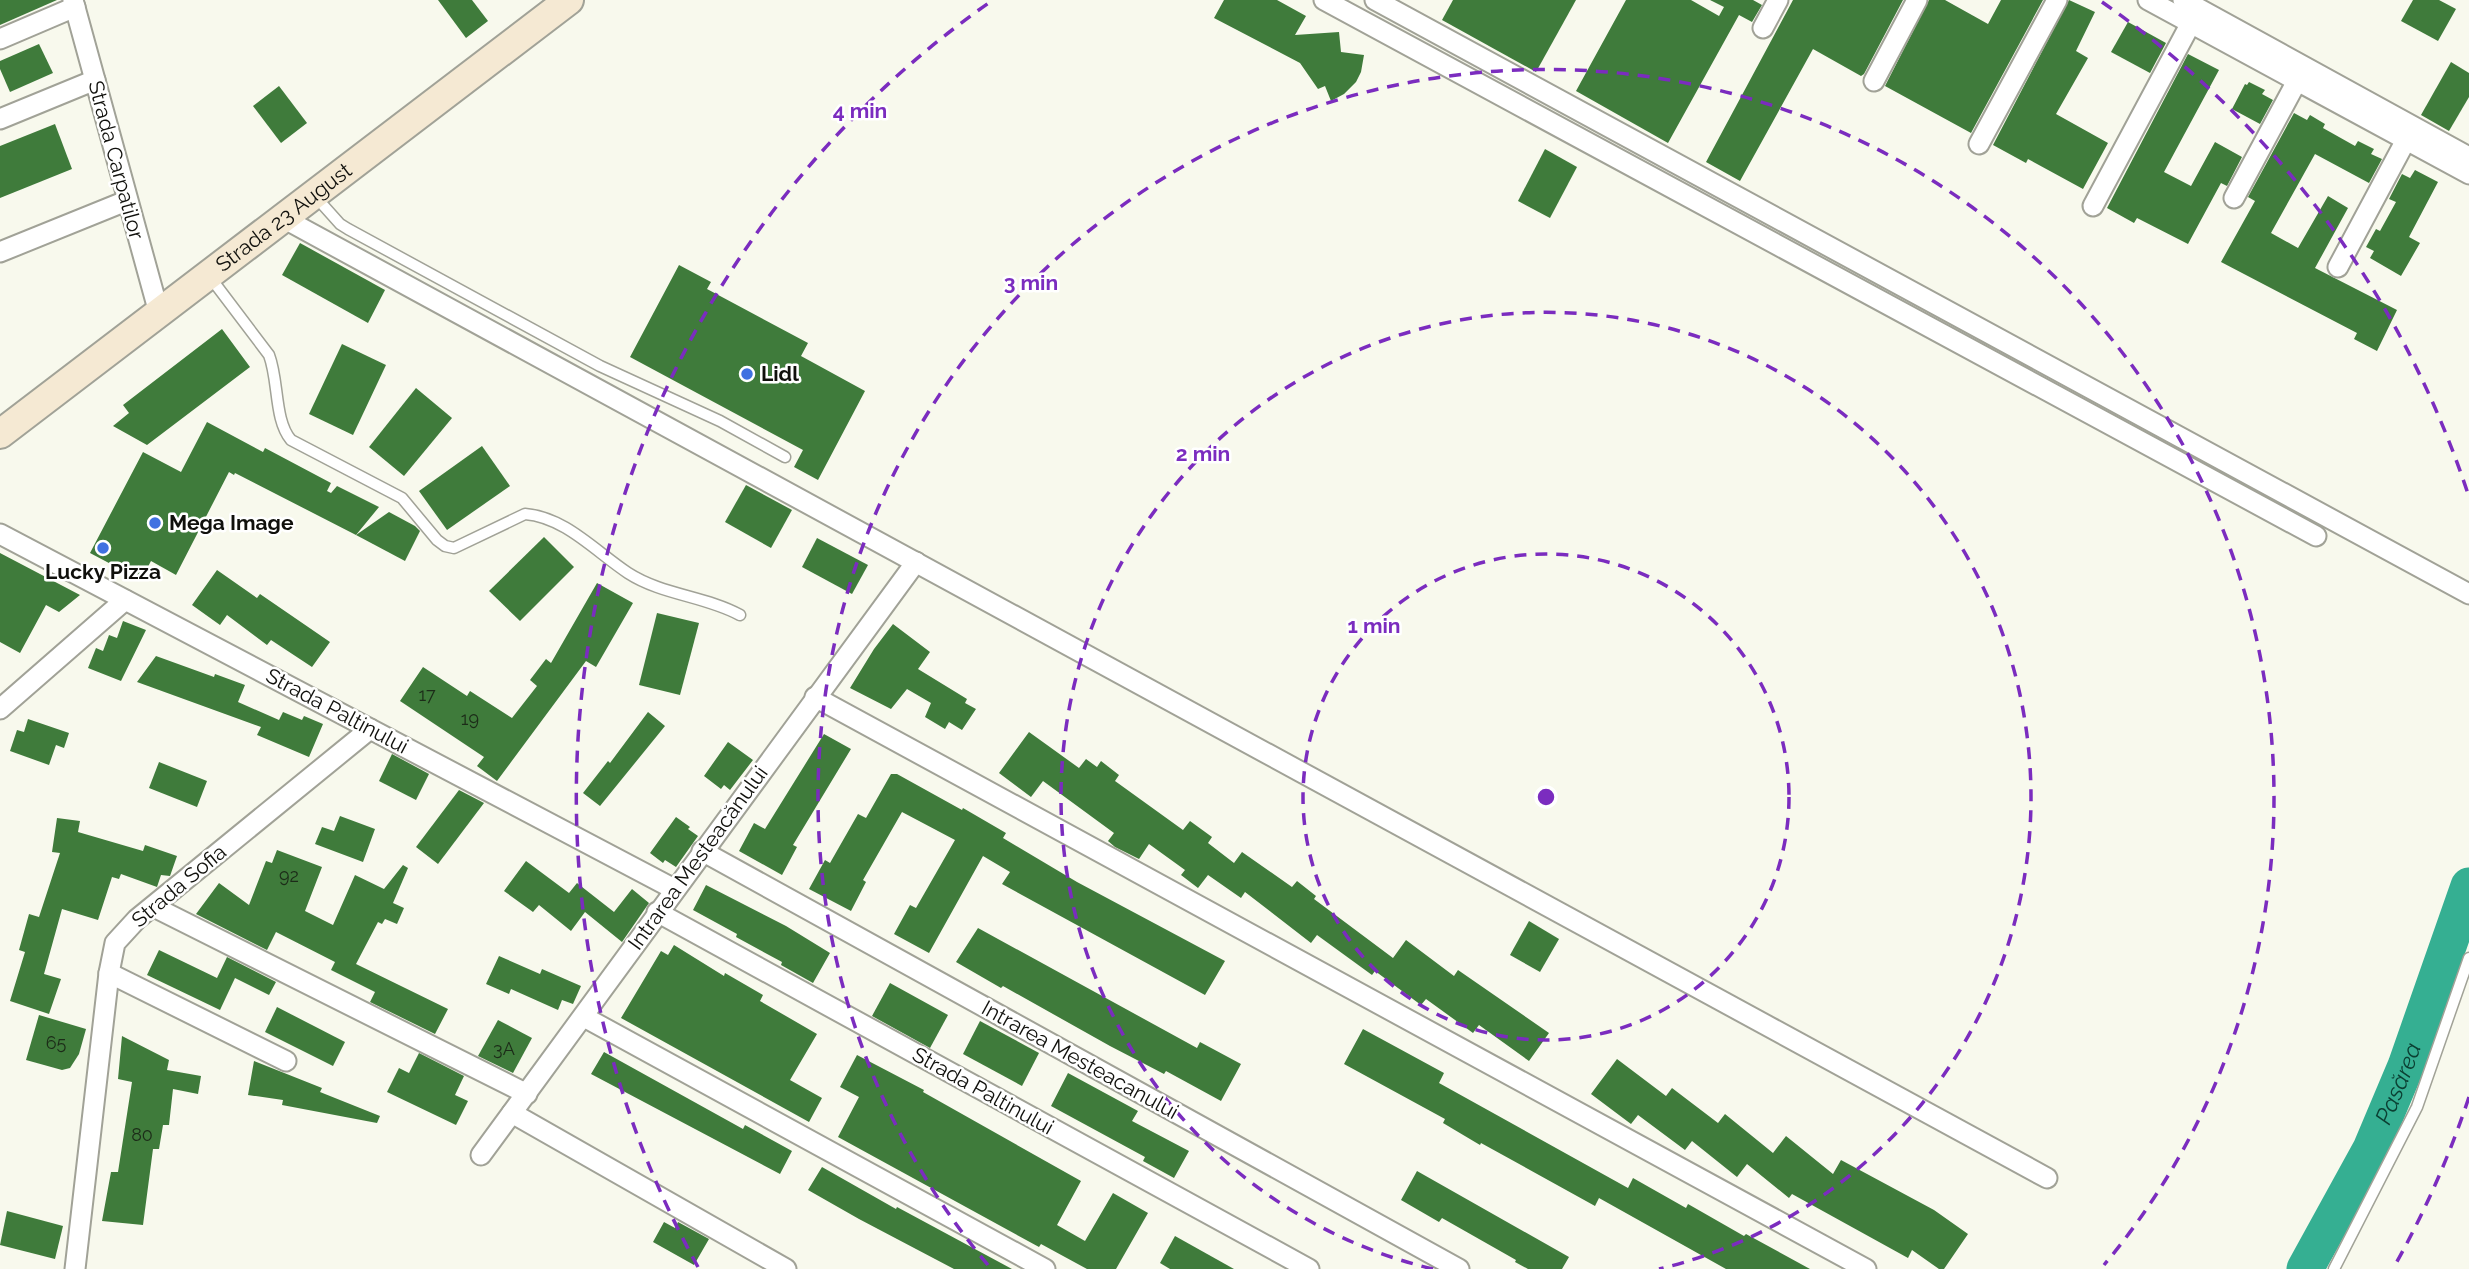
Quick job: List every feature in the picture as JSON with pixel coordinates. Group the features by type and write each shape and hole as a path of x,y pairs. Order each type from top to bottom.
{"main road":[{"name":"Strada 23 August","path":"0,434 569,0"}],"street":[{"path":"1324,0 2316,536"},
{"path":"1375,0 2469,594"},
{"path":"1763,28 1778,0"},
{"path":"1874,81 1917,0"},
{"path":"1979,144 2057,0"},
{"path":"2148,0 2469,174"},
{"path":"2183,0 2469,157"},
{"name":"Strada Carpatilor","path":"0,39 74,3 159,313"},
{"path":"2093,206 2191,23"},
{"path":"0,119 95,80"},
{"path":"2234,198 2297,81"},
{"path":"2337,267 2406,140"},
{"path":"0,252 127,201"},
{"path":"284,218 2047,1178"},
{"name":"Strada Paltinului","path":"0,534 674,889"},
{"name":"Intrarea Mesteacănului","path":"481,1155 916,562"},
{"path":"0,709 125,600"},
{"path":"815,697 1866,1269"},
{"name":"Strada Sofia","path":"75,1269 109,973 115,943 136,919 370,729"},
{"name":"Intrarea Mesteacanului","path":"702,851 1459,1269"},
{"path":"153,907 527,1094"},
{"name":"Strada Paltinului","path":"657,912 1309,1269"},
{"path":"109,973 286,1061"},
{"path":"584,1017 1045,1269"},
{"path":"512,1113 786,1269"}],"lane":[{"path":"314,194 340,224 348,229 600,366 720,421 785,457"},
{"path":"208,275 269,355 274,369 284,431 291,440 402,498 445,546 454,548 526,514 537,515 560,525 630,574 653,586 724,606 740,615"},
{"path":"2334,1269 2417,1107 2469,958"}],"building":[{"path":"0,0 57,0 0,25"},
{"path":"438,0 472,0 488,21 466,38"},
{"path":"1224,0 1277,0 1306,16 1295,35 1339,32 1341,52 1364,55 1356,82 1344,94 1331,101 1325,86 1318,89 1300,63 1214,18"},
{"path":"1453,0 1576,0 1536,72 1442,20"},
{"path":"1626,0 1691,0 1719,16 1724,7 1710,0 1753,0 1762,5 1752,22 1739,15 1668,143 1576,91"},
{"path":"1793,0 1903,0 1861,76 1813,49 1740,181 1706,162"},
{"path":"1929,0 1945,0 1988,24 2001,0 2043,0 1971,133 1885,86"},
{"path":"2069,0 2095,12 2076,51 2088,58 2056,114 2108,143 2083,189 2028,159 2026,163 1993,145"},
{"path":"2413,0 2439,0 2456,9 2438,41 2401,21"},
{"path":"2128,22 2166,43 2150,73 2111,52"},
{"path":"39,44 53,73 10,92 0,69 0,61"},
{"path":"2188,54 2219,70 2164,172 2191,186 2215,142 2242,157 2227,186 2221,183 2188,244 2137,218 2134,223 2107,208"},
{"path":"2451,62 2469,73 2469,97 2449,131 2421,115"},
{"path":"2249,82 2265,90 2262,94 2273,100 2260,124 2232,109 2245,84"},
{"path":"279,86 307,123 281,143 253,106"},
{"path":"2294,113 2307,120 2310,115 2325,124 2323,128 2355,146 2358,141 2374,149 2371,154 2382,159 2369,183 2315,154 2271,233 2298,248 2328,196 2348,208 2315,268 2397,310 2377,351 2354,339 2357,333 2221,262 2255,201 2248,197"},
{"path":"55,124 72,169 0,198 0,146"},
{"path":"1545,149 1577,167 1550,218 1518,201"},
{"path":"2415,170 2438,182 2409,237 2420,243 2401,276 2370,258 2374,251 2366,247 2376,229 2380,231 2396,202 2389,199 2402,174 2410,178"},
{"path":"300,243 385,290 368,323 282,275"},
{"name":"Lidl","path":"679,265 711,282 707,289 808,343 801,356 865,391 818,480 794,467 803,450 630,357"},
{"path":"222,329 250,367 147,445 113,426 129,413 123,405"},
{"path":"342,344 386,365 353,435 309,414"},
{"path":"416,388 452,418 404,476 369,447"},
{"path":"207,422 263,452 265,448 331,483 327,491 331,493 337,486 379,507 356,535 229,472 176,575 151,561 141,580 90,553 143,452 181,472"},
{"path":"482,446 510,486 447,530 419,491"},
{"path":"746,485 792,510 771,548 725,522"},
{"path":"389,512 420,531 405,561 356,535"},
{"path":"544,537 574,567 520,621 489,591"},
{"path":"817,538 868,565 852,594 802,567"},
{"path":"0,553 80,595 59,612 46,605 20,653 0,642"},
{"path":"217,570 257,598 260,594 330,642 312,667 271,640 267,645 227,615 220,625 192,605"},
{"path":"597,583 633,603 596,667 586,661 497,781 477,766 484,757 400,701 423,667 467,696 470,691 512,718 537,686 530,680 546,659 551,663"},
{"path":"657,613 699,623 680,695 639,685"},
{"path":"123,621 146,630 121,681 88,668 96,648 103,651 109,635 117,638"},
{"path":"893,624 930,652 918,669 967,699 965,703 976,709 962,730 949,722 945,729 925,717 931,703 907,689 891,709 850,688"},
{"path":"156,656 245,685 238,702 279,720 283,712 302,720 304,716 323,724 309,757 257,735 261,727 137,682"},
{"path":"648,712 665,726 600,806 583,793 608,761 610,763"},
{"path":"28,719 69,733 64,748 56,745 49,765 10,751 17,730 24,732"},
{"path":"1029,732 1079,768 1086,759 1097,767 1101,761 1119,775 1115,781 1183,830 1190,821 1212,837 1208,843 1234,863 1242,852 1292,887 1297,881 1316,896 1314,899 1393,958 1406,940 1454,976 1458,970 1549,1033 1529,1061 1479,1025 1473,1033 1426,999 1421,1005 1375,971 1372,975 1317,935 1311,943 1245,892 1241,898 1208,875 1198,888 1181,875 1185,870 1149,844 1139,859 1115,847 1108,841 1114,833 1043,781 1031,797 999,773"},
{"path":"824,734 851,749 793,845 797,847 782,875 739,851 754,823 765,829"},
{"path":"728,742 753,760 730,790 724,785 721,789 704,776"},
{"path":"392,754 429,774 416,800 379,781"},
{"path":"159,762 207,781 197,807 149,788"},
{"path":"891,774 897,774 962,810 963,808 1006,833 1003,838 1077,882 1225,961 1205,995 1002,884 1010,872 983,856 929,953 894,934 910,905 916,908 955,840 902,812 863,880 866,882 851,911 809,889 825,860 830,863 858,814 866,818"},
{"path":"459,790 484,803 438,864 416,847"},
{"path":"340,816 375,829 363,862 315,844 322,827 334,831"},
{"path":"676,817 698,836 676,867 665,860 663,863 650,853"},
{"path":"57,818 80,821 78,832 143,851 145,845 177,856 170,876 161,875 157,887 121,874 119,879 112,877 98,920 62,909 44,974 61,979 49,1014 10,1001 25,952 19,950 29,914 39,917 60,853 52,852"},
{"path":"277,850 322,867 305,911 333,925 355,875 384,889 403,865 408,868 393,903 404,908 397,924 385,919 382,924 378,922 356,964 448,1009 435,1034 370,1002 375,992 331,970 335,962 276,932 267,950 196,914 219,883 249,905 266,861 272,863"},
{"path":"526,861 569,893 577,883 614,912 632,889 649,903 622,942 585,912 571,931 539,905 533,912 504,891"},
{"path":"706,885 786,926 830,953 813,983 781,965 782,962 736,937 737,934 693,910"},
{"path":"1529,921 1559,939 1540,972 1510,955"},
{"path":"978,928 1197,1048 1200,1042 1241,1064 1221,1101 1166,1071 1164,1074 1110,1046 956,962"},
{"path":"674,945 724,976 725,973 763,995 760,1001 817,1034 790,1080 822,1098 809,1122 621,1018 661,951 668,955"},
{"path":"159,950 217,978 227,957 276,982 269,995 235,978 220,1010 147,975"},
{"path":"499,956 540,974 542,969 581,986 573,1004 562,1000 558,1010 511,989 509,994 486,984"},
{"path":"890,983 948,1015 930,1048 872,1016"},
{"path":"277,1007 345,1042 333,1066 265,1032"},
{"path":"39,1015 86,1029 79,1054 70,1068 62,1070 26,1060"},
{"path":"498,1020 532,1038 513,1073 478,1056"},
{"path":"980,1021 1039,1053 1022,1086 963,1054"},
{"path":"1363,1029 1444,1073 1439,1083 1628,1188 1633,1178 1686,1208 1688,1204 1810,1269 1726,1269 1599,1198 1595,1206 1481,1143 1480,1145 1443,1123 1445,1119 1344,1064"},
{"path":"122,1036 169,1060 167,1070 201,1076 198,1094 173,1089 169,1125 163,1125 159,1149 153,1149 143,1225 102,1221 111,1172 118,1172 132,1082 118,1079"},
{"path":"604,1052 743,1129 745,1125 792,1151 780,1174 591,1074"},
{"path":"419,1053 464,1076 455,1095 468,1101 456,1125 387,1092 399,1068 409,1073"},
{"path":"857,1055 924,1090 923,1092 1081,1181 1057,1225 1085,1241 1113,1193 1148,1213 1116,1269 1087,1269 1041,1244 1039,1247 838,1137 859,1097 840,1087"},
{"path":"1617,1059 1666,1096 1672,1088 1718,1123 1725,1114 1773,1153 1786,1136 1833,1174 1841,1160 1934,1210 1968,1234 1944,1269 1939,1269 1912,1250 1908,1258 1792,1194 1789,1198 1747,1164 1737,1177 1692,1141 1685,1150 1638,1115 1631,1124 1591,1094"},
{"path":"254,1061 322,1088 320,1092 380,1116 377,1123 282,1105 283,1100 248,1095"},
{"path":"1068,1073 1138,1111 1132,1121 1189,1151 1174,1178 1143,1161 1145,1157 1051,1106"},
{"path":"822,1167 1012,1269 954,1269 859,1219 808,1190"},
{"path":"1417,1171 1569,1257 1562,1269 1528,1269 1442,1218 1439,1222 1401,1200"},
{"path":"7,1211 63,1226 55,1259 0,1245"},
{"path":"664,1222 675,1228 678,1222 709,1239 694,1265 653,1242"},
{"path":"1175,1236 1234,1269 1170,1269 1160,1263"}],"waterway":[{"name":"Pasărea","path":"2305,1269 2371,1149 2406,1066 2469,886"}],"place":[{"name":"Lidl","path":"747,374"},
{"name":"Mega Image","path":"155,523"},
{"name":"Lucky Pizza","path":"103,548"}]}
